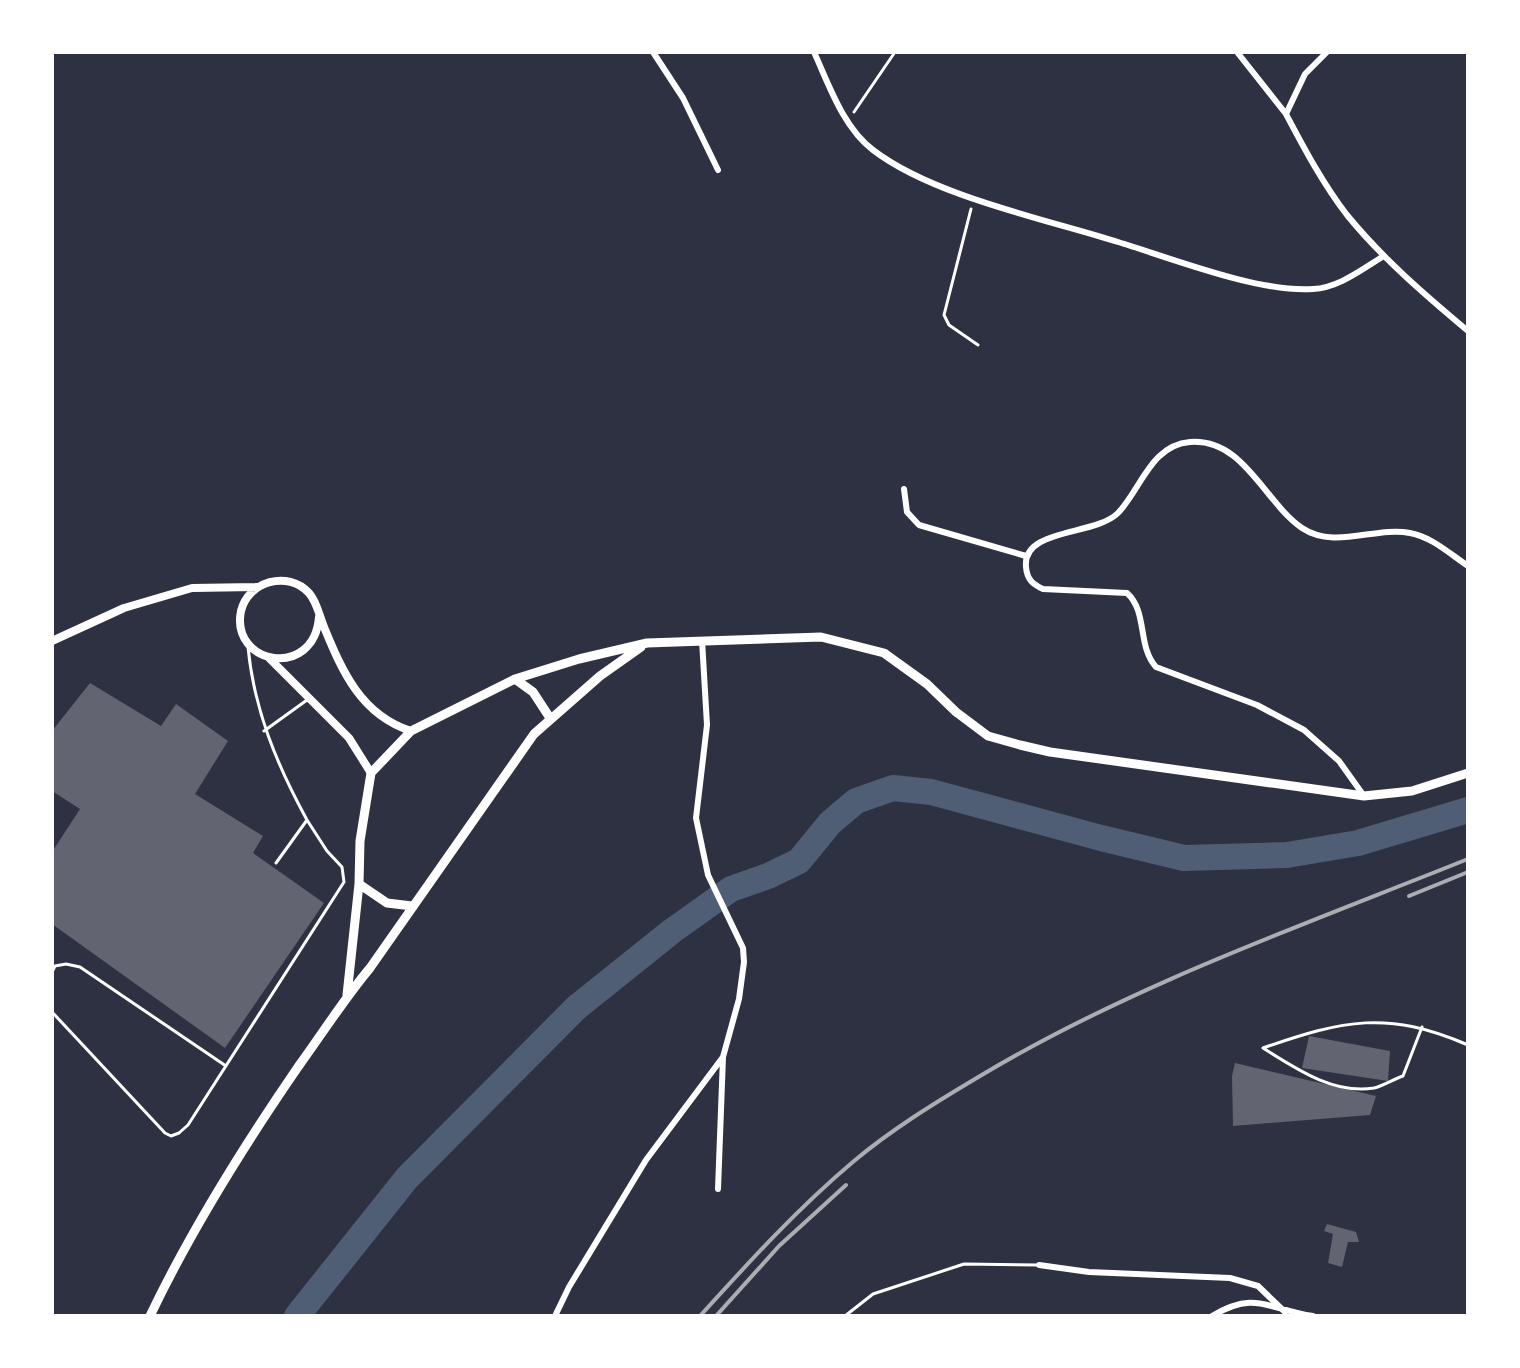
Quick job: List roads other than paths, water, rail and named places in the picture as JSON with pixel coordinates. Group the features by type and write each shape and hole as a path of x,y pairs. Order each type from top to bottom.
{"main road":[{"path":"371,773 349,738 268,658 248,644 240,621 248,596 270,581 284,580 308,592 358,696 385,720 411,731"},
{"path":"52,641 124,608 192,588 258,587"},
{"path":"268,658 280,659 304,651 318,630 319,617"},
{"path":"347,995 359,884 360,841 371,773 411,731 515,679 579,659 647,643 821,637 884,653 927,684 956,712 988,736 1050,752 1364,796 1412,791 1468,773"},
{"path":"150,1316 172,1271 247,1141 347,995 370,968 534,734 600,676 647,643"},
{"path":"515,679 533,692 550,718"},
{"path":"359,884 387,903 412,906"}],"street":[{"path":"653,52 683,98 718,170"},
{"path":"814,52 848,121 870,148 898,168 974,198 1216,272 1295,290 1332,285 1384,256"},
{"path":"1237,52 1286,114 1346,213 1384,256 1468,331"},
{"path":"1286,114 1305,74 1327,52"},
{"path":"1364,796 1339,761 1304,730 1257,705 1156,667 1145,647 1135,600 1127,593 1095,589 1043,589 1029,578 1026,556 1031,547 1043,539 1082,531 1109,521 1168,449 1187,442 1202,442 1219,446 1235,456 1304,529 1319,536 1341,538 1388,531 1411,533 1429,539 1468,566"},
{"path":"904,489 907,512 919,525 1026,556"},
{"path":"702,640 707,725 696,818 708,875 743,948 744,962 737,1010 723,1057 718,1189"},
{"path":"555,1316 569,1287 646,1160 723,1057"},
{"path":"1039,1265 1089,1272 1230,1278 1258,1286 1285,1312"},
{"path":"1212,1316 1231,1305 1252,1300 1285,1312 1313,1316"}],"lane":[{"path":"52,1012 165,1133 171,1136 179,1133 188,1125 344,882 342,867 327,851 307,820 264,731 251,677 248,644"},
{"path":"264,731 308,699"},
{"path":"276,863 307,820"},
{"path":"52,972 55,966 66,964 80,967 226,1066"},
{"path":"1422,1027 1403,1076 1374,1088 1338,1087 1292,1066 1263,1048 1327,1028 1361,1022 1422,1027 1468,1045"},
{"path":"845,1316 873,1294 964,1264 1039,1265"}],"waterway":[{"path":"297,1316 407,1178 576,1008 672,931 731,889 799,861 830,823 856,801 893,788 931,792 1184,858 1287,855 1358,843 1468,810"}],"railway":[{"path":"700,1316 833,1179 883,1139 975,1079 1155,986 1468,859"},
{"path":"1409,896 1468,872"},
{"path":"716,1316 779,1246 846,1185"}]}
